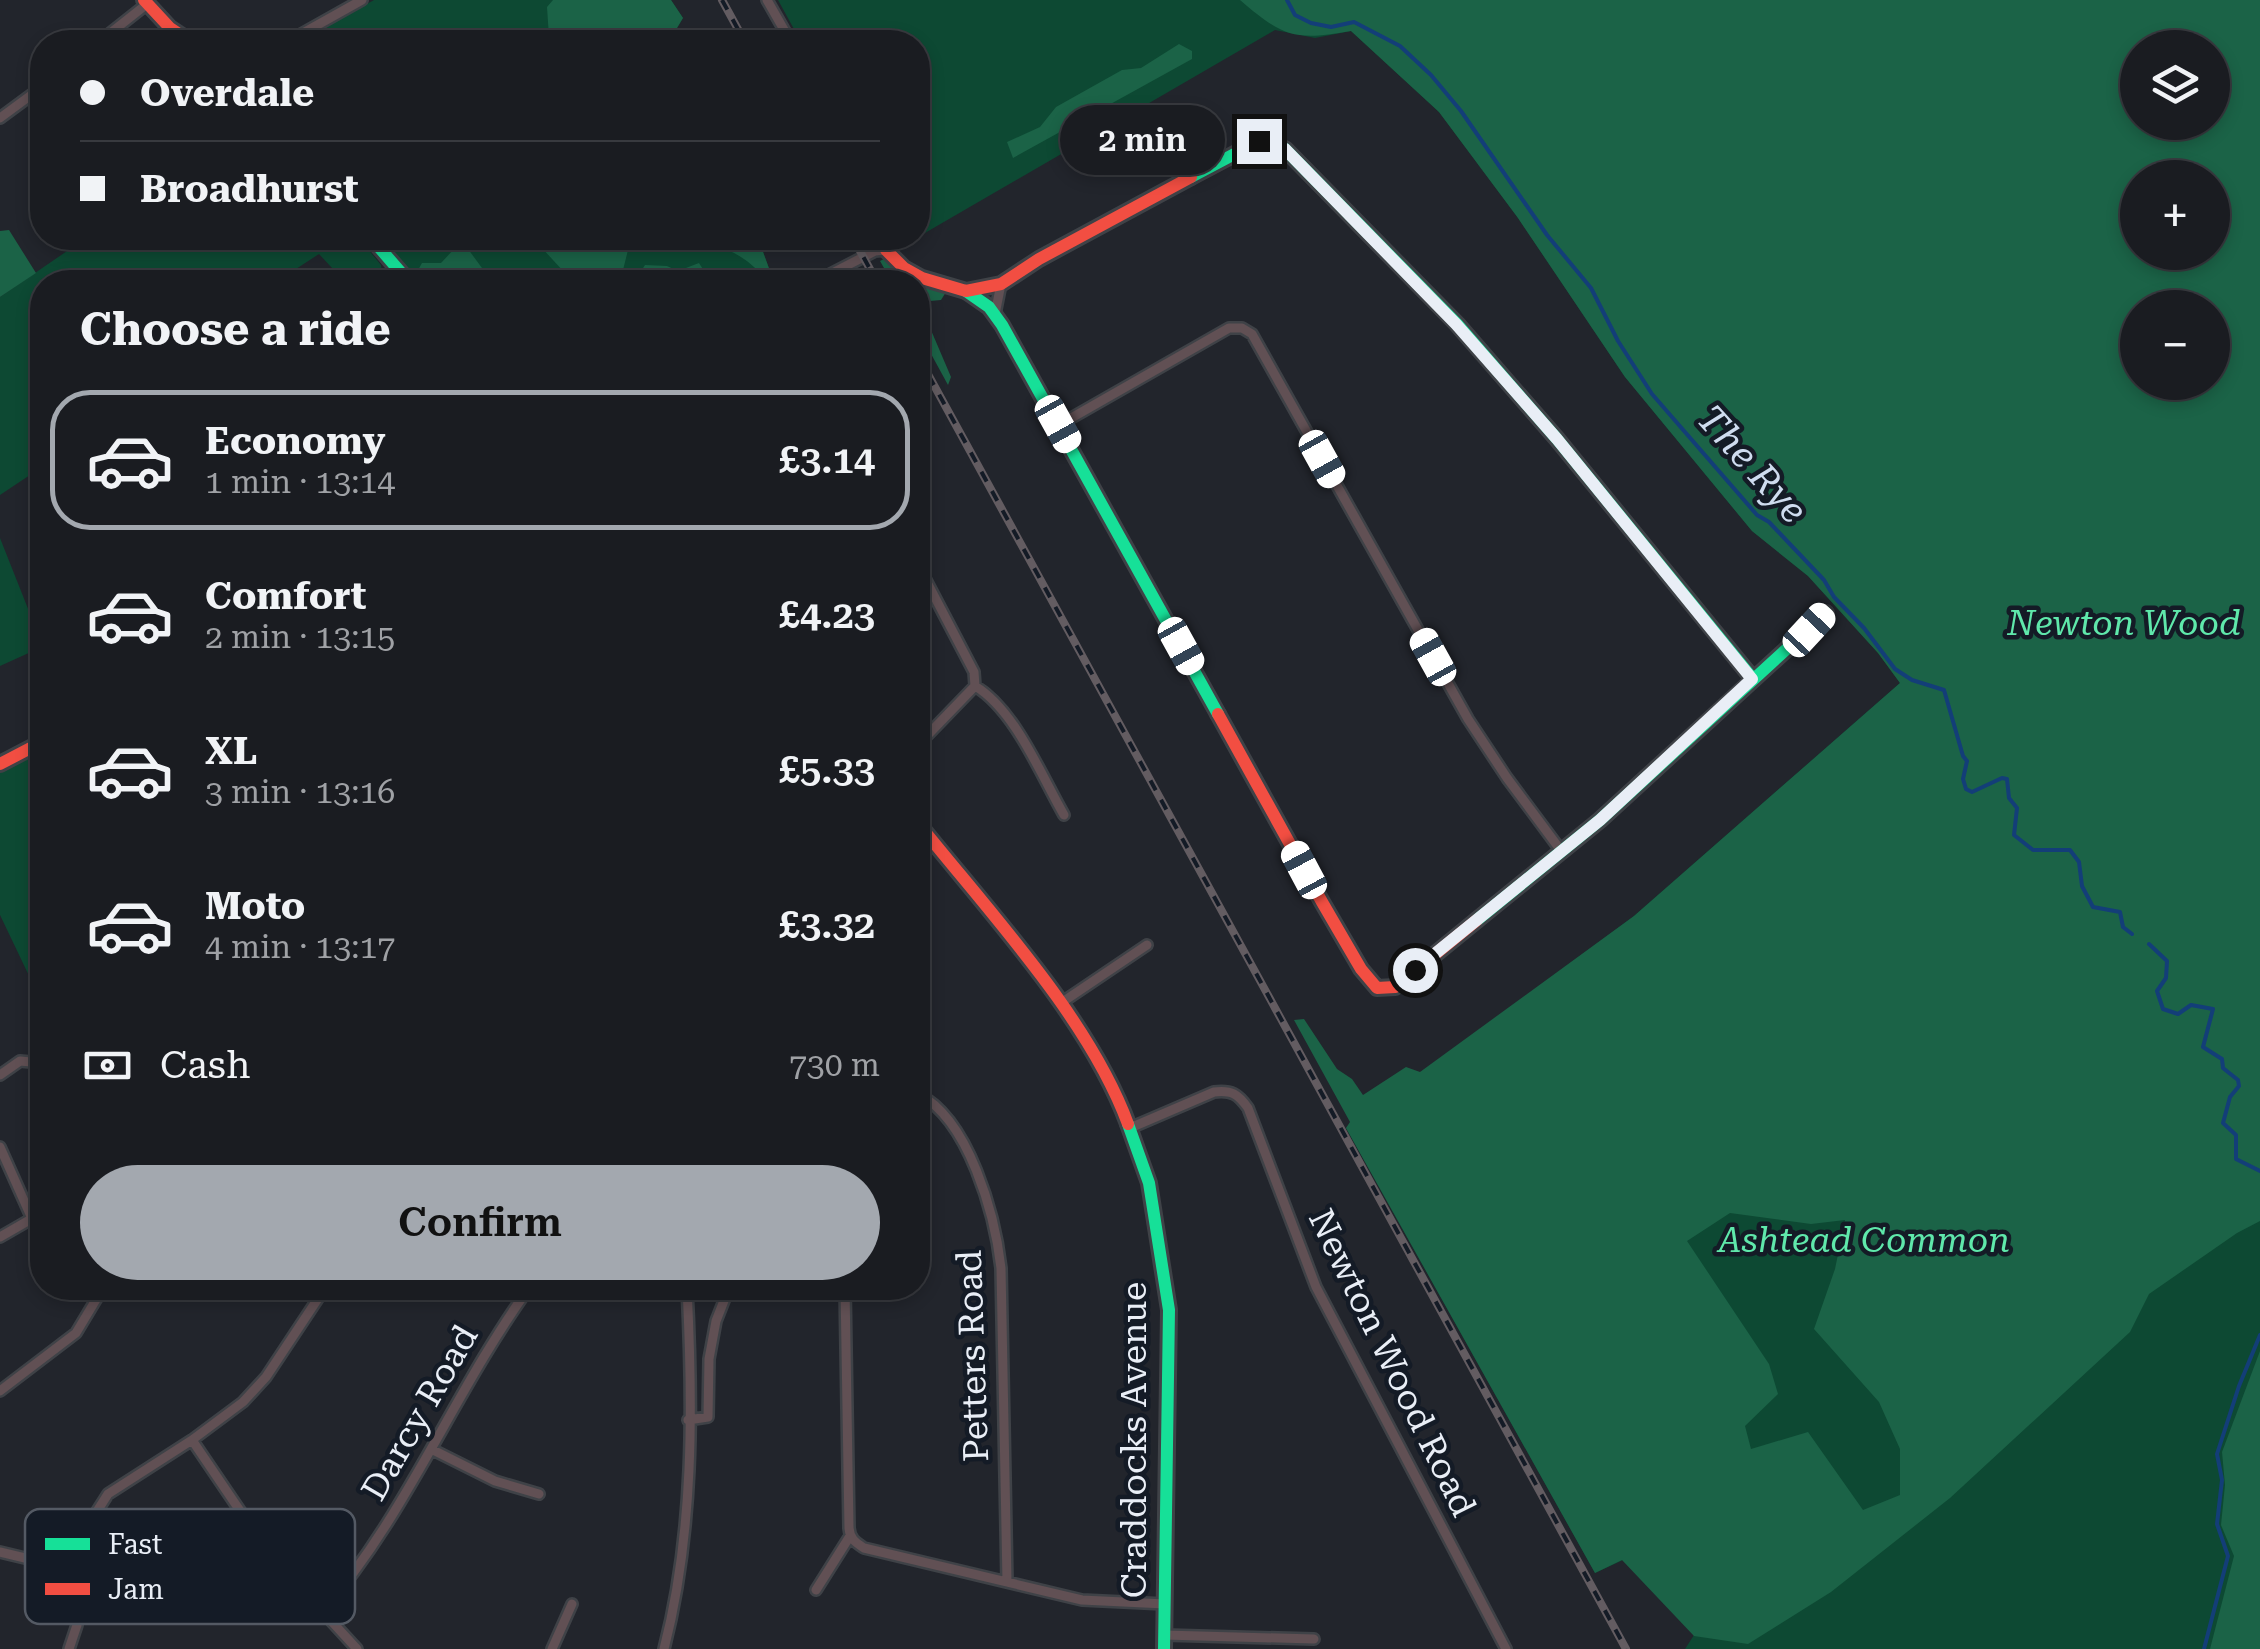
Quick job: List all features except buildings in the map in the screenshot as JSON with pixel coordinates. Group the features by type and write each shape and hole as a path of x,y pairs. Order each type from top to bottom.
{"street":[{"path":"308,30 362,0"},
{"path":"767,0 784,30"},
{"path":"113,30 145,2 173,30"},
{"path":"0,118 30,96"},
{"path":"966,291 1001,284 1039,259 1259,141 1285,149 1456,324 1557,439 1752,679"},
{"path":"381,250 399,270"},
{"path":"838,270 877,250"},
{"path":"893,250 908,270"},
{"path":"930,280 966,291 995,314 1369,982 1377,988 1394,987 1562,852 1826,613"},
{"path":"995,314 1001,284"},
{"path":"1058,424 1229,328 1242,328 1252,334 1468,719 1506,778 1562,852"},
{"path":"930,587 974,672 975,686 930,733"},
{"path":"975,686 988,694 1006,715 1064,815"},
{"path":"0,764 30,748"},
{"name":"Craddocks Avenue","path":"930,838 1060,1003 1109,1080 1130,1128 1155,1211 1169,1310 1164,1642"},
{"path":"1060,1003 1147,945"},
{"path":"0,1076 20,1061 30,1062"},
{"name":"Newton Wood Road","path":"1130,1128 1214,1092 1228,1090 1240,1096 1316,1287 1506,1649"},
{"name":"Petters Road","path":"930,1101 946,1114 977,1176 998,1240 1002,1268 1007,1582"},
{"path":"0,1147 30,1210"},
{"path":"0,1237 30,1220"},
{"path":"0,1391 76,1334 95,1300"},
{"path":"98,1509 108,1494 243,1402 266,1376 317,1300"},
{"name":"Darcy Road","path":"355,1571 434,1450 489,1346 521,1300"},
{"path":"664,1649 674,1610 688,1472 688,1300"},
{"path":"688,1420 708,1417 709,1359 724,1300"},
{"path":"816,1590 850,1536 845,1300"},
{"path":"192,1440 238,1509"},
{"path":"434,1450 495,1482 539,1494"},
{"path":"850,1536 864,1548 1082,1600 1165,1604"},
{"path":"0,1552 25,1558"},
{"path":"552,1649 572,1604"},
{"path":"69,1649 78,1624"},
{"path":"331,1624 357,1649"},
{"path":"1164,1642 1314,1639"}],"green space":[{"path":"374,0 671,0 683,18 678,30 320,30"},
{"path":"553,0 671,0 683,18 678,30 549,30 547,7"},
{"name":"Ashtead Common","path":"778,0 2260,0 2260,287 2120,290 2120,295 1996,303 2260,959 2260,1649 1685,1649 1694,1635 1623,1560 1595,1573 1346,1128 1634,916 1900,683 1808,576 1752,531 1625,377 1518,218 1439,112 1351,31 1315,38 1275,30 930,230 930,30 794,30"},
{"name":"Ashtead Common","path":"1240,0 2260,0 2260,1221 2149,1294 2130,1332 1950,1498 1831,1592 1748,1644 1694,1636 1622,1560 1595,1573 1346,1128 1350,1122 1294,1020 1304,1019 1337,1069 1352,1079 1363,1095 1406,1067 1420,1072 1634,916 1900,683 1808,576 1752,531 1625,377 1518,218 1439,112 1351,31 1303,35 1268,22","holes":["1730,1213 1811,1224 1845,1220 1835,1269 1814,1329 1879,1402 1900,1449 1900,1495 1863,1510 1808,1432 1751,1449 1745,1426 1778,1394 1769,1364 1687,1241"]},
{"path":"1179,44 1192,51 1192,59 1013,158 1007,142 1040,127 1056,107 1122,70 1141,68"},
{"path":"9,230 34,270 0,297 0,231"},
{"path":"69,250 369,250 382,270 334,270 319,254 294,270 39,270"},
{"path":"391,250 762,250 770,270 408,270"},
{"path":"453,250 469,250 482,268 418,270 422,263 441,263"},
{"path":"544,250 628,250 623,270 562,270"},
{"path":"726,250 762,250 770,270 757,270"},
{"path":"888,257 900,270 885,270 880,261"},
{"path":"699,263 703,270 681,270"},
{"path":"645,265 676,270 642,270"},
{"path":"30,276 30,475 0,495 0,297"},
{"path":"930,286 946,292 941,300 930,301"},
{"path":"930,328 951,377 948,385 930,352"},
{"path":"0,538 30,614 30,652 0,666"},
{"path":"30,758 30,978 0,915 0,773"},
{"path":"2260,1351 2260,1649 2210,1649 2234,1556 2221,1525 2225,1485 2222,1452"}],"waterway":[{"name":"The Rye","path":"1287,0 1295,15 1311,23 1331,27 1354,22 1400,46 1431,75 1461,111 1547,235 1591,288 1618,341 1652,394 1757,515 1769,522 1824,580 1895,669 1912,680 1944,690 1967,761 1963,779 1966,789 1972,792 2007,779 2009,798 2017,808 2014,835 2033,850 2070,850 2079,862 2082,886 2093,907 2120,912 2123,927 2132,934"},
{"name":"The Rye","path":"2149,944 2167,961 2166,978 2157,991 2163,1009 2178,1014 2191,1005 2213,1009 2203,1047 2222,1059 2223,1068 2238,1080 2239,1086 2230,1097 2223,1123 2236,1135 2236,1159 2260,1171"},
{"name":"The Rye","path":"2204,1649 2228,1556 2217,1524 2222,1480 2217,1454 2260,1335"}],"railway":[{"path":"722,0 738,30"},
{"path":"860,250 870,270"},
{"path":"930,378 1626,1649"}],"traffic: fast":[{"path":"1191,177 1259,141 1285,149 1457,324 1557,439 1753,679"},
{"path":"381,250 399,270"},
{"path":"966,291 989,307 1002,325 1218,714"},
{"path":"1477,920 1600,820 1826,613"},
{"path":"1128,1124 1149,1183 1169,1310 1164,1649"}],"traffic: jam":[{"path":"144,0 173,30"},
{"path":"930,280 966,291 1001,284 1039,259 1191,177"},
{"path":"886,250 908,270"},
{"path":"1218,714 1322,902 1361,969 1377,988 1395,987 1477,920"},
{"path":"0,764 30,748"},
{"path":"930,838 1063,1006 1111,1084 1128,1124"}],"route":[{"path":"1259,141 1285,149 1456,324 1557,439 1752,679 1600,820 1415,970"}],"park label":[{"name":"Newton Wood","path":"2124,623"}]}
